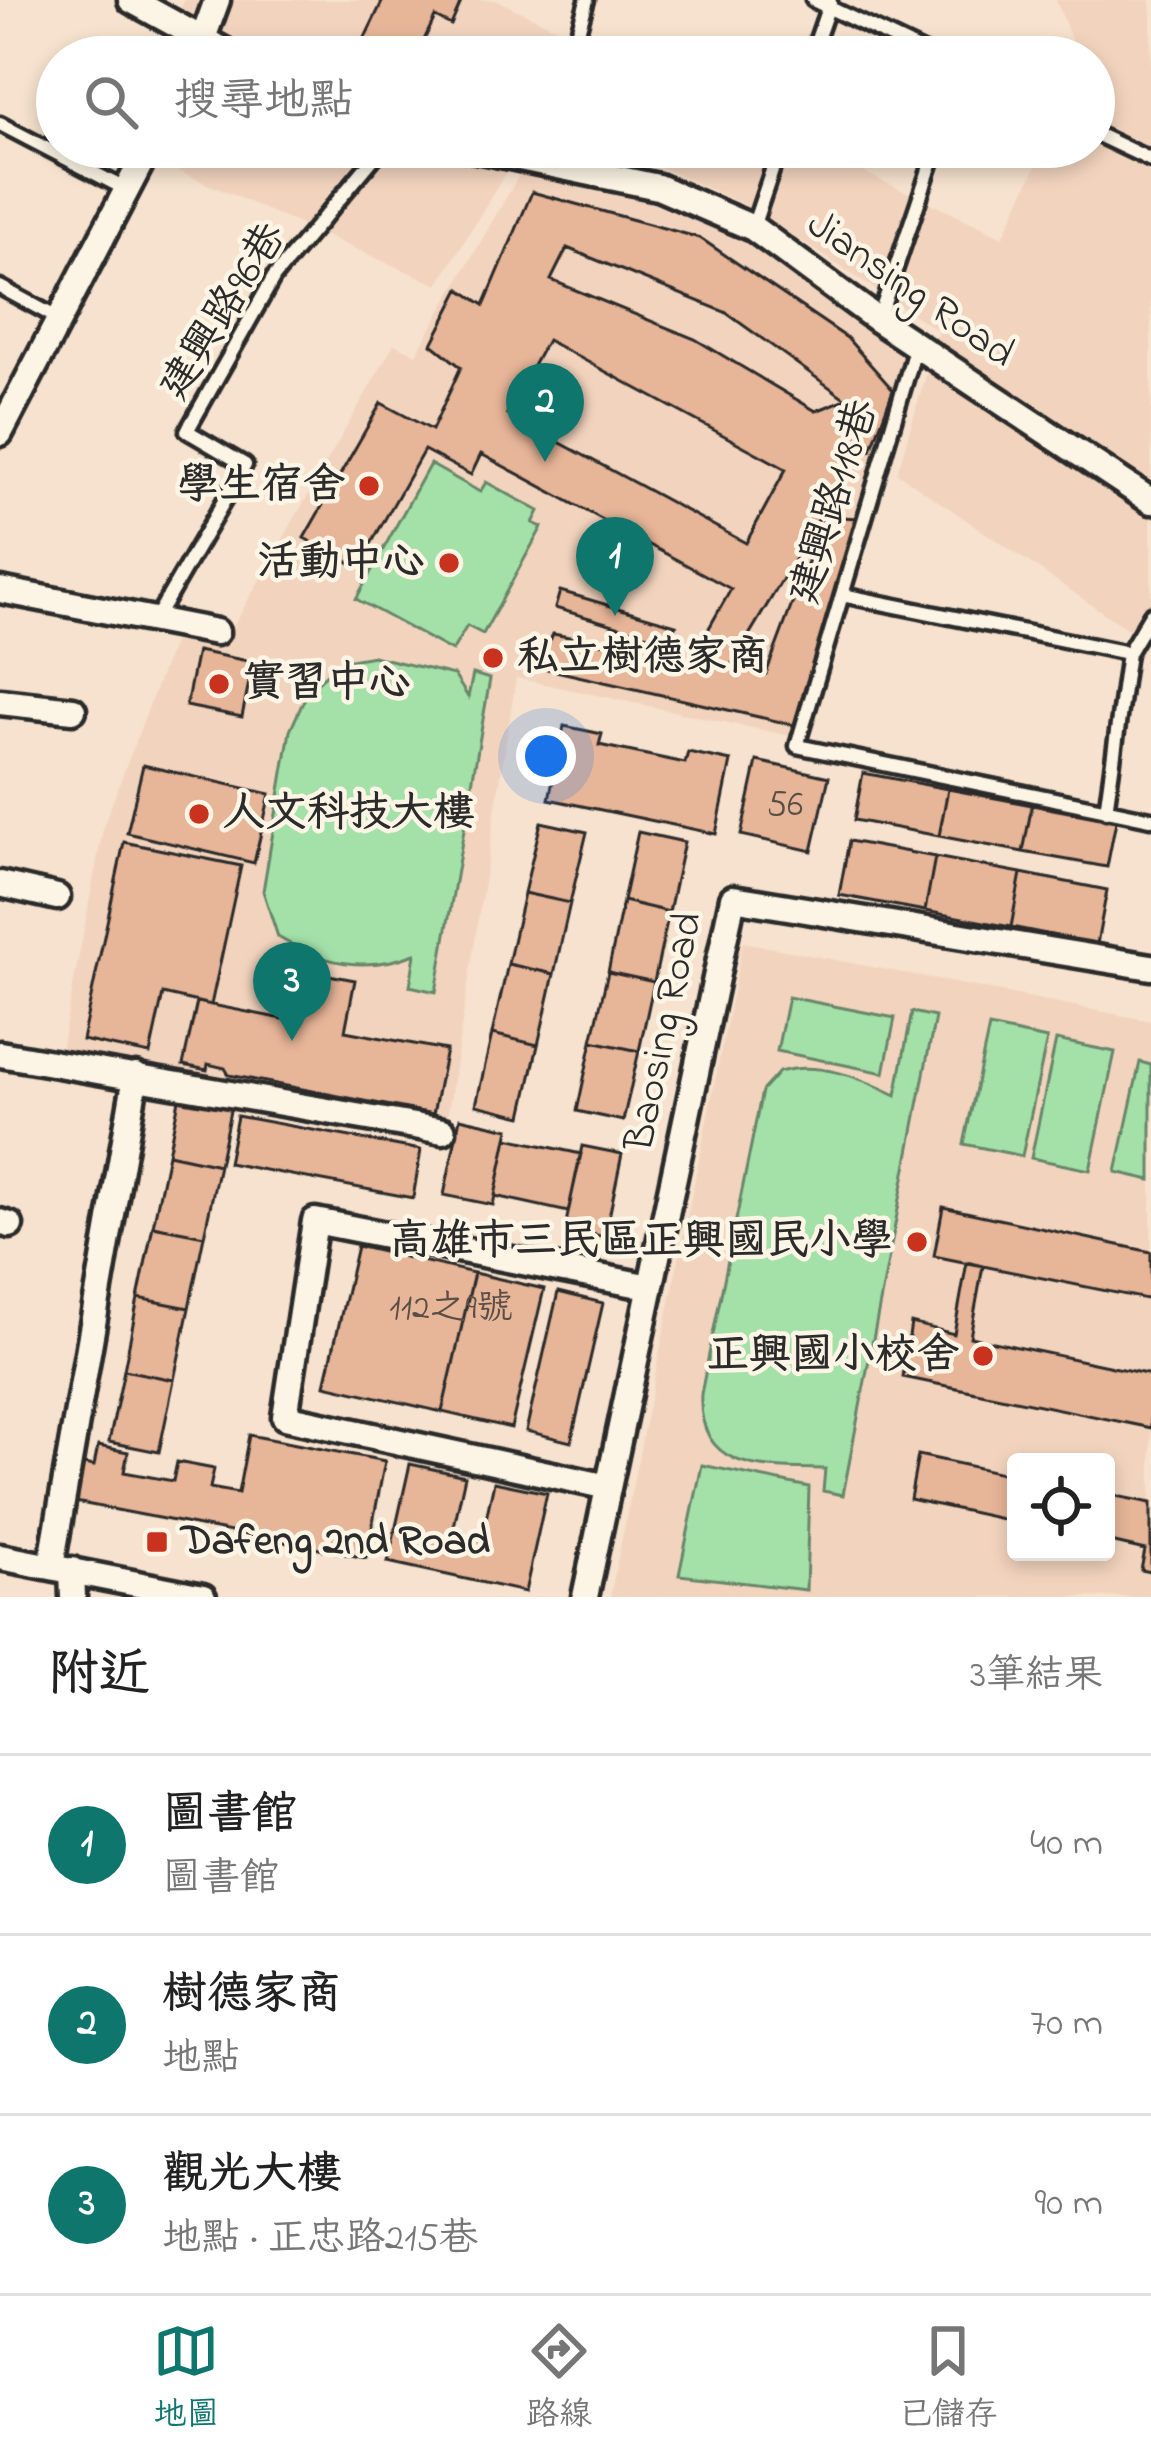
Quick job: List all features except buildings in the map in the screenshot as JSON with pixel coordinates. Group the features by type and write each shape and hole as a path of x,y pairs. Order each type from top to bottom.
{"street":[{"path":"131,0 180,36"},
{"path":"204,36 217,0"},
{"path":"0,433 139,168"},
{"name":"Jiansing Road","path":"590,168 658,187 753,228 878,320 1151,501"},
{"path":"0,592 216,632"},
{"path":"0,702 73,710"},
{"path":"0,884 57,897"},
{"name":"Baosing Road","path":"585,1597 733,898 1151,967"},
{"path":"0,1054 443,1131"},
{"path":"73,1597 62,1568 136,1076"},
{"path":"608,1487 285,1417 315,1221 650,1287"},
{"path":"0,1557 202,1597"}],"lane":[{"path":"577,36 587,0"},
{"path":"813,0 892,36"},
{"path":"819,36 830,4"},
{"path":"0,124 36,143"},
{"path":"1115,143 1151,160"},
{"path":"85,168 128,190"},
{"name":"建興路96巷","path":"153,623 245,465 188,431 274,277 365,168"},
{"path":"753,228 773,168"},
{"path":"878,320 930,168"},
{"path":"0,287 61,320"},
{"name":"建興路118巷","path":"916,345 797,746 1106,811"},
{"path":"842,595 1128,653"},
{"path":"1151,614 1128,653 1106,811 1151,819"}],"shaded area":[{"path":"184,0 496,0 573,36 172,36"},
{"path":"1056,0 1151,0 1151,645 897,473 939,331 749,207 663,168 855,168 1003,237 1035,168 1115,168 1115,36 1070,36"},
{"path":"171,168 508,168 438,285"},
{"name":"私立樹德家商","path":"522,170 583,179 725,230 832,295 910,355 795,737 516,678 447,1119 61,1050 104,824 176,635 226,639 394,344 416,354"},
{"name":"高雄市三民區正興國民小學","path":"743,942 1151,1021 1151,1597 610,1597"}],"green space":[{"name":"活動中心","path":"430,464 480,492 486,482 539,511 533,523 542,527 483,634 467,626 452,651 356,599"},
{"path":"373,656 454,675 468,697 473,674 490,679 436,992 410,986 415,954 379,963 345,963 311,954 278,937 263,891 290,731 308,691 340,662"},
{"path":"788,997 895,1018 884,1073 777,1051"},
{"path":"912,1012 935,1017 843,1495 823,1491 825,1469 759,1466 723,1452 710,1439 701,1394 762,1091 779,1072 809,1068 854,1077 896,1095"},
{"path":"989,1027 1047,1039 1022,1156 964,1144"},
{"path":"1056,1040 1115,1052 1090,1170 1031,1158"},
{"path":"1140,1062 1151,1065 1151,1180 1116,1172"},
{"path":"702,1465 809,1487 806,1590 679,1575"}],"place":[{"name":"樹德家商","path":"545,462"},
{"name":"學生宿舍","path":"369,486"},
{"name":"活動中心","path":"449,563"},
{"name":"圖書館","path":"615,616"},
{"name":"私立樹德家商","path":"493,658"},
{"name":"實習中心","path":"219,684"},
{"name":"人文科技大樓","path":"199,814"},
{"name":"觀光大樓","path":"292,1041"},
{"name":"高雄市三民區正興國民小學","path":"917,1242"},
{"name":"正興國小校舍","path":"983,1356"},
{"name":"Dafeng 2nd Road","path":"157,1542"}]}
